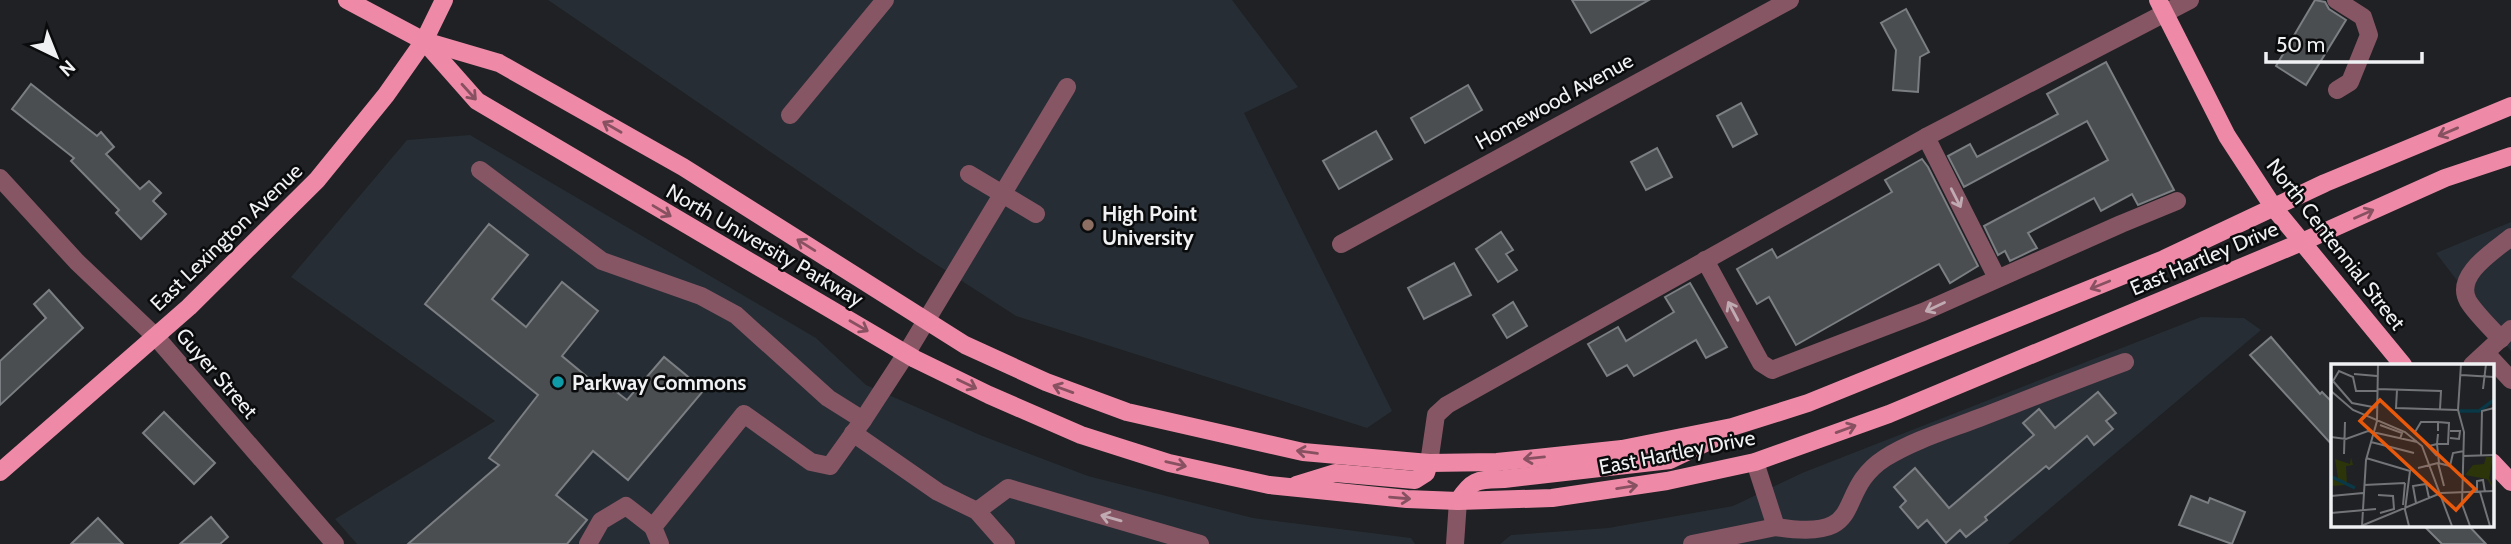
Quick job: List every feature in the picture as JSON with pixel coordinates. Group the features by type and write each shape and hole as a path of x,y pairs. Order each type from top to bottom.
{"main road":[{"name":"North University Parkway","path":"347,0 424,41 499,63 683,167 965,345 1046,382 1127,412"},
{"name":"East Lexington Avenue","path":"0,472 189,307 317,180 386,95 424,41 444,0"},
{"name":"North Centennial Street","path":"2162,7 2227,135 2274,208 2401,364"},
{"name":"North University Parkway","path":"424,41 477,101 906,354 989,395 1110,445"},
{"path":"2274,208 2325,183 2511,106"},
{"path":"2302,242 2445,178 2511,156"},
{"name":"East Hartley Drive","path":"1127,412 1303,452 1429,463 1497,462 1622,449 1732,427 1808,403 2164,259 2274,208"},
{"name":"East Hartley Drive","path":"1110,445 1169,463 1269,485 1407,499 1458,501 1552,498 1667,481 1755,462 1889,414 2302,242"},
{"path":"1458,501 1468,485 1478,480 1670,460 1752,421"},
{"path":"1289,487 1335,472 1415,480 1426,473 1429,463"},
{"path":"2494,464 2511,482"}],"street":[{"path":"790,115 885,0"},
{"name":"Homewood Avenue","path":"1341,244 1790,0"},
{"path":"1429,463 1436,415 1447,405 2162,7 2190,0"},
{"path":"2336,0 2363,17 2369,35 2350,82 2337,90"},
{"path":"588,544 601,522 626,506 656,536 744,414 811,462 830,466 906,354 1067,88"},
{"path":"1926,137 1997,278"},
{"path":"480,170 602,261 701,296 736,315 858,426 938,492 977,511 1006,544"},
{"path":"969,174 1036,214"},
{"name":"Guyer Street","path":"0,178 77,262 156,337 335,544"},
{"path":"1706,260 1761,363 1772,370 1923,312 2178,201"},
{"path":"2474,364 2506,334 2469,303 2465,288 2467,279 2511,237"},
{"path":"2486,353 2511,380"},
{"path":"1692,544 1776,527 1803,531 1835,525 1847,512 1866,476 1884,459 1918,441 2125,362"},
{"path":"1755,462 1776,527"},
{"path":"977,511 1008,488 1200,544"},
{"path":"1455,544 1458,501"}],"shaded area":[{"name":"High Point University","path":"548,0 1232,0 1298,87 1244,113 1392,411 1367,428 1016,316 917,252"},
{"path":"470,135 816,338 866,385 980,435 1088,476 1253,518 1411,538 1415,544 357,544 335,519 495,421 291,277 407,140"},
{"path":"2511,222 2511,351 2436,253"},
{"path":"2201,317 2244,318 2261,330 2008,544 1500,544 1511,535 1608,528 1733,506 1802,473"}],"building":[{"path":"1572,0 1649,0 1591,33"},
{"path":"2315,0 2325,2 2329,9 2346,20 2306,85 2276,66"},
{"path":"1906,9 1929,52 1920,57 1918,92 1893,90 1896,50 1881,23"},
{"path":"2106,62 2174,190 2138,205 2132,194 2101,211 2094,198 2028,233 2037,248 2010,261 2005,251 1998,255 1984,226 2108,160 2087,121 1964,187 1948,156 1970,144 1977,157 2058,114 2047,94"},
{"path":"31,84 97,136 101,132 114,147 106,154 140,189 149,181 161,193 153,201 166,214 141,239 116,213 119,210 71,161 74,158 12,109"},
{"path":"1468,85 1482,110 1425,143 1411,118"},
{"path":"1741,103 1757,134 1733,147 1717,116"},
{"path":"1376,131 1392,159 1339,189 1323,161"},
{"path":"1657,148 1672,177 1646,190 1631,162"},
{"path":"1922,159 1978,266 1950,283 1939,264 1796,345 1769,297 1757,304 1737,269 1772,249 1777,258 1892,192 1885,180"},
{"name":"Parkway Commons","path":"489,224 528,255 492,299 526,327 562,282 598,311 562,356 597,385 601,380 627,400 664,357 704,390 628,480 593,451 556,495 587,520 567,544 408,544 499,465 489,458 538,395 425,304"},
{"path":"1501,232 1513,250 1506,254 1517,270 1498,282 1476,249"},
{"path":"1454,263 1471,295 1424,319 1408,288"},
{"path":"1690,283 1727,347 1706,358 1696,340 1634,376 1627,365 1607,376 1588,344 1618,327 1626,341 1674,312 1665,297"},
{"path":"49,290 83,328 0,405 0,361 46,318 34,304"},
{"path":"1513,302 1527,326 1507,338 1493,315"},
{"path":"2271,337 2320,394 2322,392 2331,401 2331,444 2250,355"},
{"path":"2098,392 2116,413 2106,421 2113,429 2094,445 2087,436 2049,469 2046,466 1985,517 1987,520 1966,537 1960,530 1946,543 1927,520 1918,528 1900,507 1906,501 1894,487 1915,468 1949,508 2034,435 2023,423 2039,409 2055,428"},
{"path":"164,412 215,463 194,484 143,433"},
{"path":"2191,496 2208,503 2210,498 2245,512 2232,544 2179,525"},
{"path":"211,517 228,537 220,544 180,544"},
{"path":"98,518 123,544 71,544"},
{"path":"2424,526 2469,526 2486,544 2442,544"}],"place":[{"name":"High Point University","path":"1088,225"},
{"name":"Parkway Commons","path":"558,382"}]}
